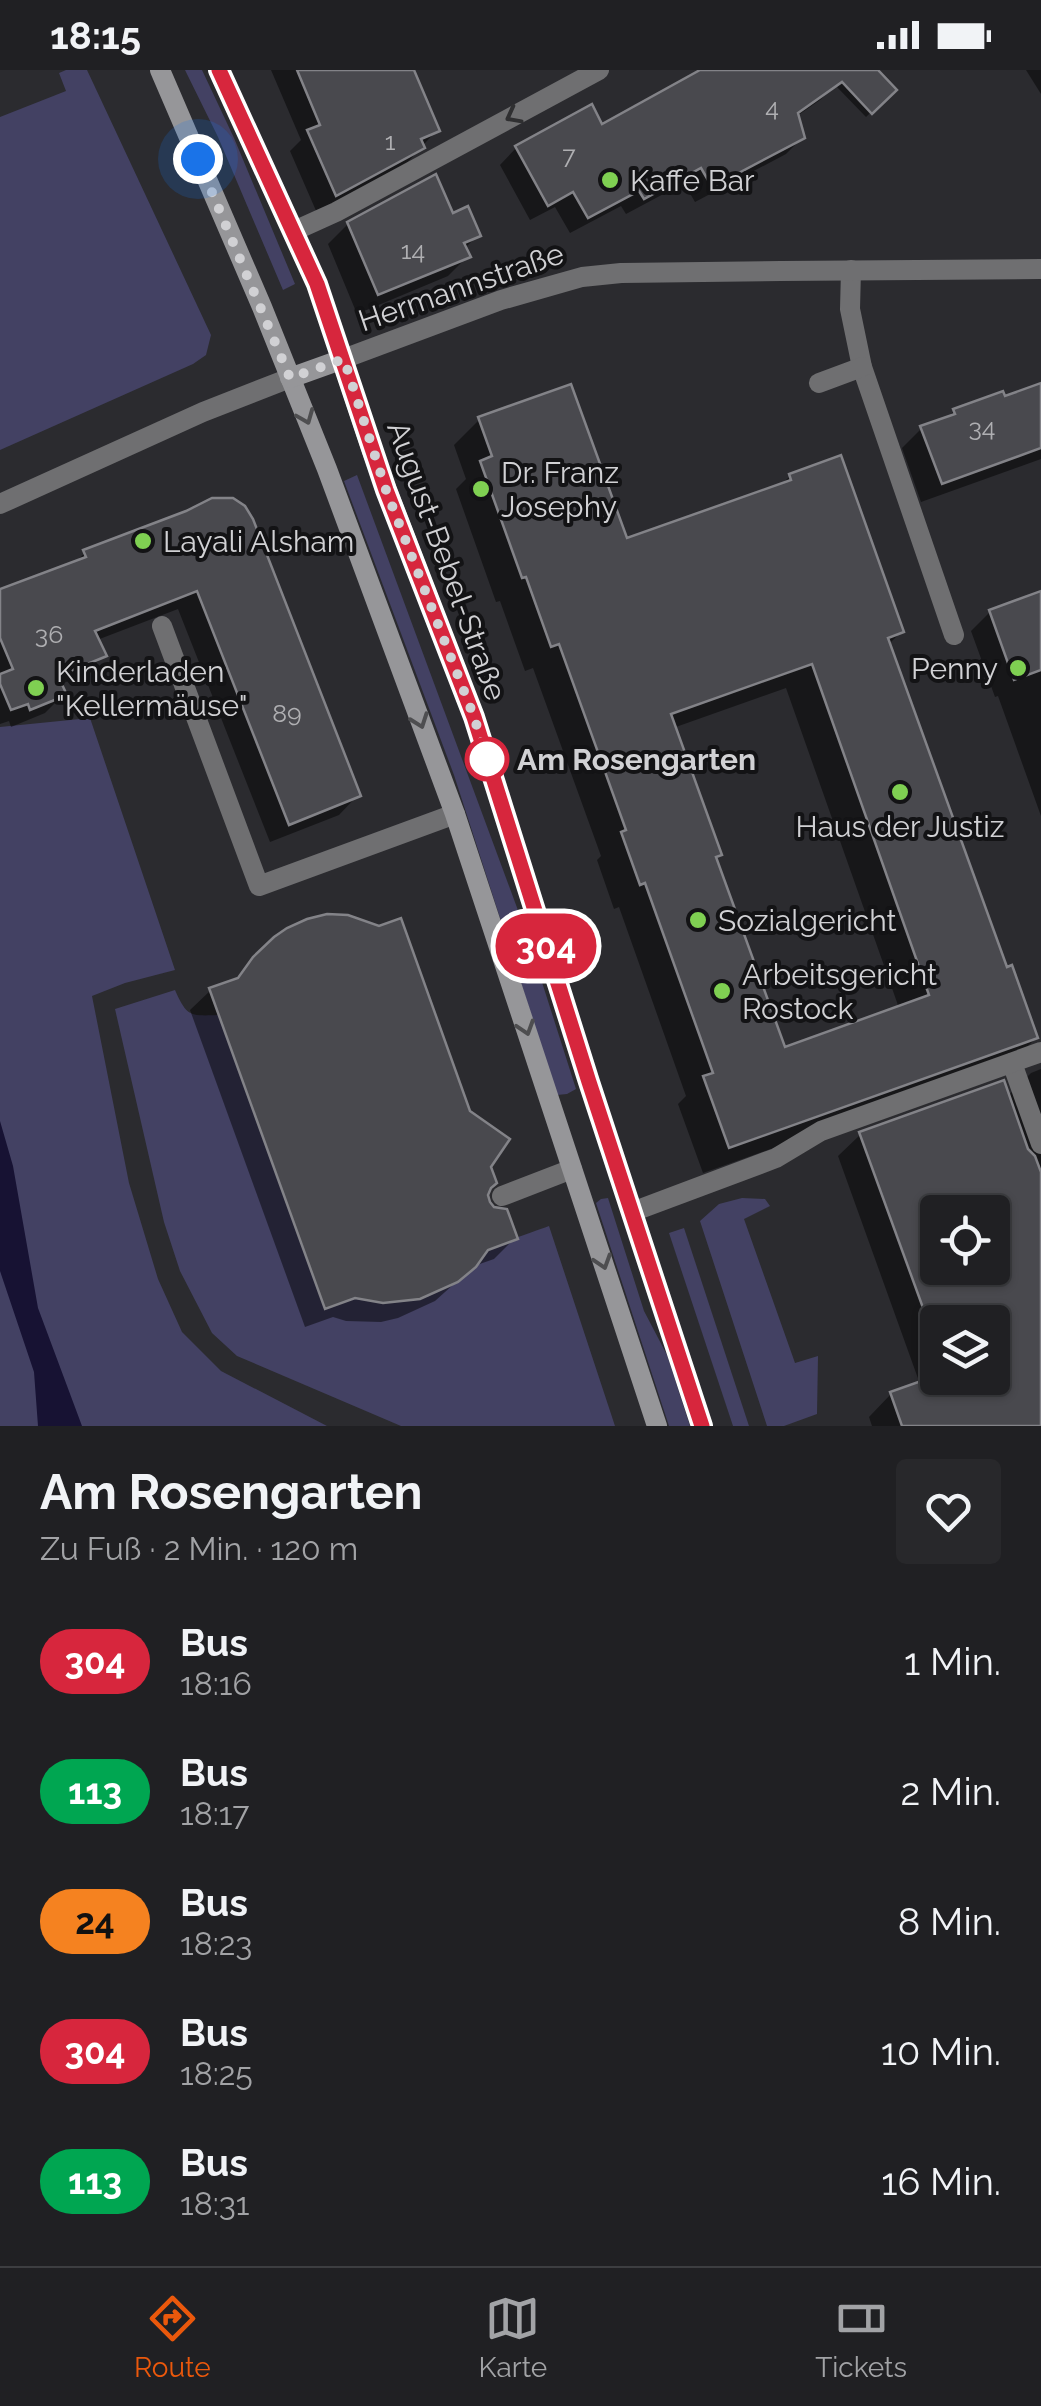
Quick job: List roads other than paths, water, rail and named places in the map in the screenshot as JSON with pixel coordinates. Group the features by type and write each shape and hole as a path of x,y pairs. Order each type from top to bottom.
{"main road":[{"path":"160,70 327,470 455,814 657,1426"},
{"name":"August-Bebel-Straße","path":"220,70 317,284 382,477 474,717 702,1426"},
{"name":"Hermannstraße","path":"290,378 344,359"}],"street":[{"path":"294,231 599,70"},
{"name":"Hermannstraße","path":"344,359 501,300 582,277 1041,269"},
{"path":"851,270 850,309 862,367 954,635"},
{"path":"819,383 862,367"},
{"name":"Hermannstraße","path":"0,504 203,412 290,378"},
{"path":"162,626 259,886 455,814"},
{"path":"632,1212 776,1158 821,1131 1041,1052"},
{"path":"1012,1063 1041,1144"},
{"path":"502,1196 572,1169"}],"place":[{"name":"Kaffe Bar","path":"610,180"},
{"name":"Dr. Franz Josephy","path":"481,489"},
{"name":"Layali Alsham","path":"143,541"},
{"name":"Penny","path":"1018,668"},
{"name":"Kinderladen \"Kellermäuse\"","path":"36,688"},
{"name":"Am Rosengarten","path":"487,759"},
{"name":"Haus der Justiz","path":"900,792"},
{"name":"Sozialgericht","path":"698,920"},
{"name":"Arbeitsgericht Rostock","path":"722,991"}]}
